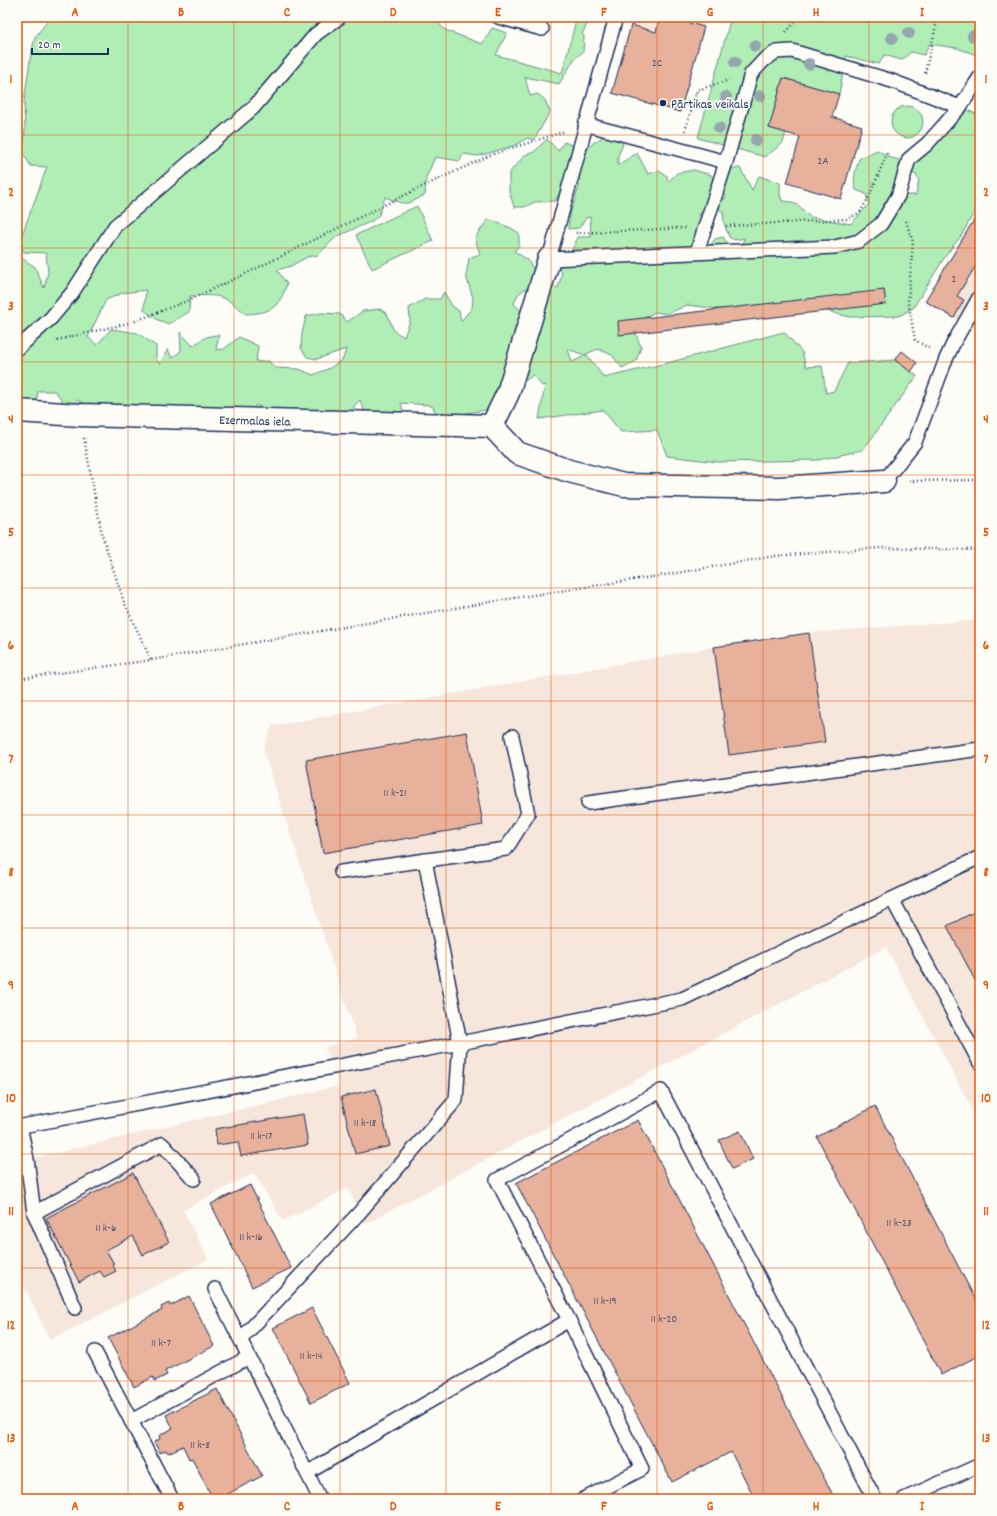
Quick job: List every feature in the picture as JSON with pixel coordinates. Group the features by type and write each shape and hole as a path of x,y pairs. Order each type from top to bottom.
{"street":[{"path":"549,259 508,393 492,426 517,452 569,471 624,485 779,488 884,481"},
{"name":"Ezermalas iela","path":"17,411 80,415 492,426"}],"lane":[{"path":"17,349 51,318 72,293 115,226 252,108 316,34 340,17"},
{"path":"616,17 549,259 835,247 859,241 881,224 898,196 909,158 927,144 960,107 980,77"},
{"path":"506,18 542,29"},
{"path":"698,252 751,74 764,60 776,52 792,51 892,81 960,107"},
{"path":"586,124 726,162"},
{"path":"884,481 915,442 946,359 980,296"},
{"path":"341,872 506,848 528,814 512,736"},
{"path":"588,803 980,749"},
{"path":"75,1308 34,1213 27,1159 19,1126 460,1043 682,999 980,857"},
{"path":"240,1339 359,1212 456,1100 460,1043 425,860"},
{"path":"892,899 980,1063"},
{"path":"584,1499 642,1469 569,1320 497,1180 661,1091 875,1499"},
{"path":"34,1213 162,1144 194,1179"},
{"path":"216,1289 320,1499"},
{"path":"307,1473 569,1320"},
{"path":"94,1352 172,1499"},
{"path":"131,1421 249,1357"},
{"path":"904,1499 980,1465"}],"path":[{"path":"920,92 938,17"},
{"path":"680,150 696,90 751,74"},
{"path":"56,340 133,322 184,302 242,276 415,190 494,154 586,124"},
{"path":"555,234 848,219 860,212 870,195 888,150"},
{"path":"898,196 913,242 908,301 915,340 946,359"},
{"path":"80,415 102,535 124,602 151,660"},
{"path":"884,481 980,480"},
{"path":"17,679 151,660 508,599 775,556 880,548 980,550"}],"shaded area":[{"path":"632,17 660,17 656,32 631,25"},
{"path":"666,17 707,17 704,27"},
{"path":"980,210 980,332 925,301"},
{"path":"980,620 980,1124 886,947 365,1224 348,1188 283,1221 254,1173 183,1210 208,1259 50,1340 17,1271 17,1162 339,1086 325,1047 357,1038 263,750 272,726 714,647 809,633"}],"green space":[{"path":"51,17 88,17 89,20 94,17 433,17 445,30 482,44 492,28 507,33 496,55 562,73 577,17 591,17 582,34 584,36 583,52 575,58 559,84 525,77 530,96 538,94 545,100 550,112 534,140 527,138 516,145 478,156 463,154 460,161 435,157 426,178 425,195 414,201 406,203 398,202 385,197 379,215 372,221 336,237 318,255 307,257 291,266 277,270 287,284 281,299 273,308 262,312 246,314 221,297 190,296 189,312 169,324 158,320 144,310 146,290 122,293 106,300 88,337 97,345 111,329 137,333 156,346 156,358 160,364 168,349 172,358 181,351 180,332 193,346 205,338 219,335 216,350 224,349 239,337 258,346 256,362 269,361 275,368 299,369 313,375 330,368 343,359 346,349 317,359 307,357 301,348 306,316 321,313 340,314 347,322 363,311 380,309 387,314 394,331 404,337 410,321 409,308 425,299 440,299 444,292 452,306 459,311 461,321 472,308 473,298 466,276 469,258 480,254 475,238 488,219 511,228 519,233 519,246 514,251 528,260 534,270 528,287 518,294 514,304 521,311 530,309 548,285 558,288 562,274 557,264 561,251 571,252 578,237 591,237 590,217 586,218 579,228 568,229 570,215 581,180 569,178 555,201 535,202 524,207 514,207 509,191 509,173 525,155 534,152 547,139 558,151 564,142 574,146 583,154 593,143 606,135 619,137 623,144 618,156 618,165 637,153 648,174 659,171 667,176 668,182 677,173 694,170 711,175 716,184 707,212 699,214 704,223 701,232 692,237 693,247 709,247 715,239 723,237 728,244 734,247 743,242 744,238 735,240 729,237 724,223 723,212 718,208 717,199 725,199 725,186 730,169 740,168 752,190 759,176 780,183 780,194 782,201 792,202 799,206 810,217 851,224 869,204 866,194 856,190 854,182 859,159 877,150 891,158 904,161 903,195 916,195 919,180 915,174 909,172 919,158 965,109 980,116 980,202 961,236 946,255 913,308 899,316 850,317 807,306 719,309 687,305 667,314 655,312 642,319 634,329 641,347 636,361 622,368 612,355 598,349 584,355 568,349 572,362 587,355 604,378 784,332 802,352 806,367 822,366 826,393 834,391 848,363 895,360 917,376 863,450 818,460 718,462 667,456 657,430 621,432 603,410 539,419 545,385 542,386 533,375 486,410 466,413 457,420 442,418 437,414 433,407 429,405 401,403 404,416 366,415 360,400 354,406 354,414 317,418 314,410 265,416 265,409 256,405 250,412 196,411 194,407 189,411 87,406 78,400 67,407 55,391 38,391 37,398 30,407 17,402 17,255 35,267 44,288 48,273 46,253 24,252 19,243 47,167 31,166 23,154 25,129 24,101 35,37"},
{"path":"731,17 980,17 980,56 957,48 929,44 924,55 911,52 902,60 884,55 879,64 846,56 839,94 783,78 769,128 786,132 783,143 765,157 698,138"},
{"path":"904,106 910,106 919,110 923,122 919,134 910,138 904,138 895,134 891,125 891,119 895,110"},
{"path":"417,206 433,241 372,269 356,235"}],"building":[{"path":"660,17 666,17 704,27 680,112 612,93 631,25 656,32"},
{"path":"783,78 839,94 832,117 862,126 841,199 787,183 800,137 769,128"},
{"path":"980,210 980,259 957,296 964,300 954,318 925,301"},
{"path":"884,290 886,304 619,335 618,321"},
{"path":"902,351 917,363 911,372 895,360"},
{"path":"809,633 825,742 729,755 714,647"},
{"path":"467,732 483,825 323,853 306,760"},
{"path":"980,909 980,990 947,926"},
{"path":"376,1089 390,1146 355,1154 341,1097"},
{"path":"875,1106 980,1308 980,1355 941,1375 817,1137"},
{"path":"303,1114 308,1145 241,1156 238,1142 217,1145 215,1129"},
{"path":"638,1120 835,1499 755,1499 731,1452 672,1482 516,1183"},
{"path":"740,1131 753,1159 732,1169 719,1140"},
{"path":"133,1173 169,1242 143,1255 133,1236 106,1250 114,1264 112,1264 116,1271 104,1277 100,1271 79,1282 46,1218"},
{"path":"250,1185 291,1268 252,1287 211,1204"},
{"path":"189,1296 214,1346 165,1371 167,1375 155,1381 153,1377 134,1387 108,1338 162,1310 161,1307 169,1303 170,1306"},
{"path":"312,1308 350,1383 311,1403 273,1328"},
{"path":"217,1389 262,1476 218,1499 213,1499 192,1458 189,1459 183,1446 168,1453 166,1450 160,1453 154,1442 160,1439 159,1436 173,1428 166,1415"}],"place":[{"name":"Pārtikas veikals","path":"663,103"}]}
